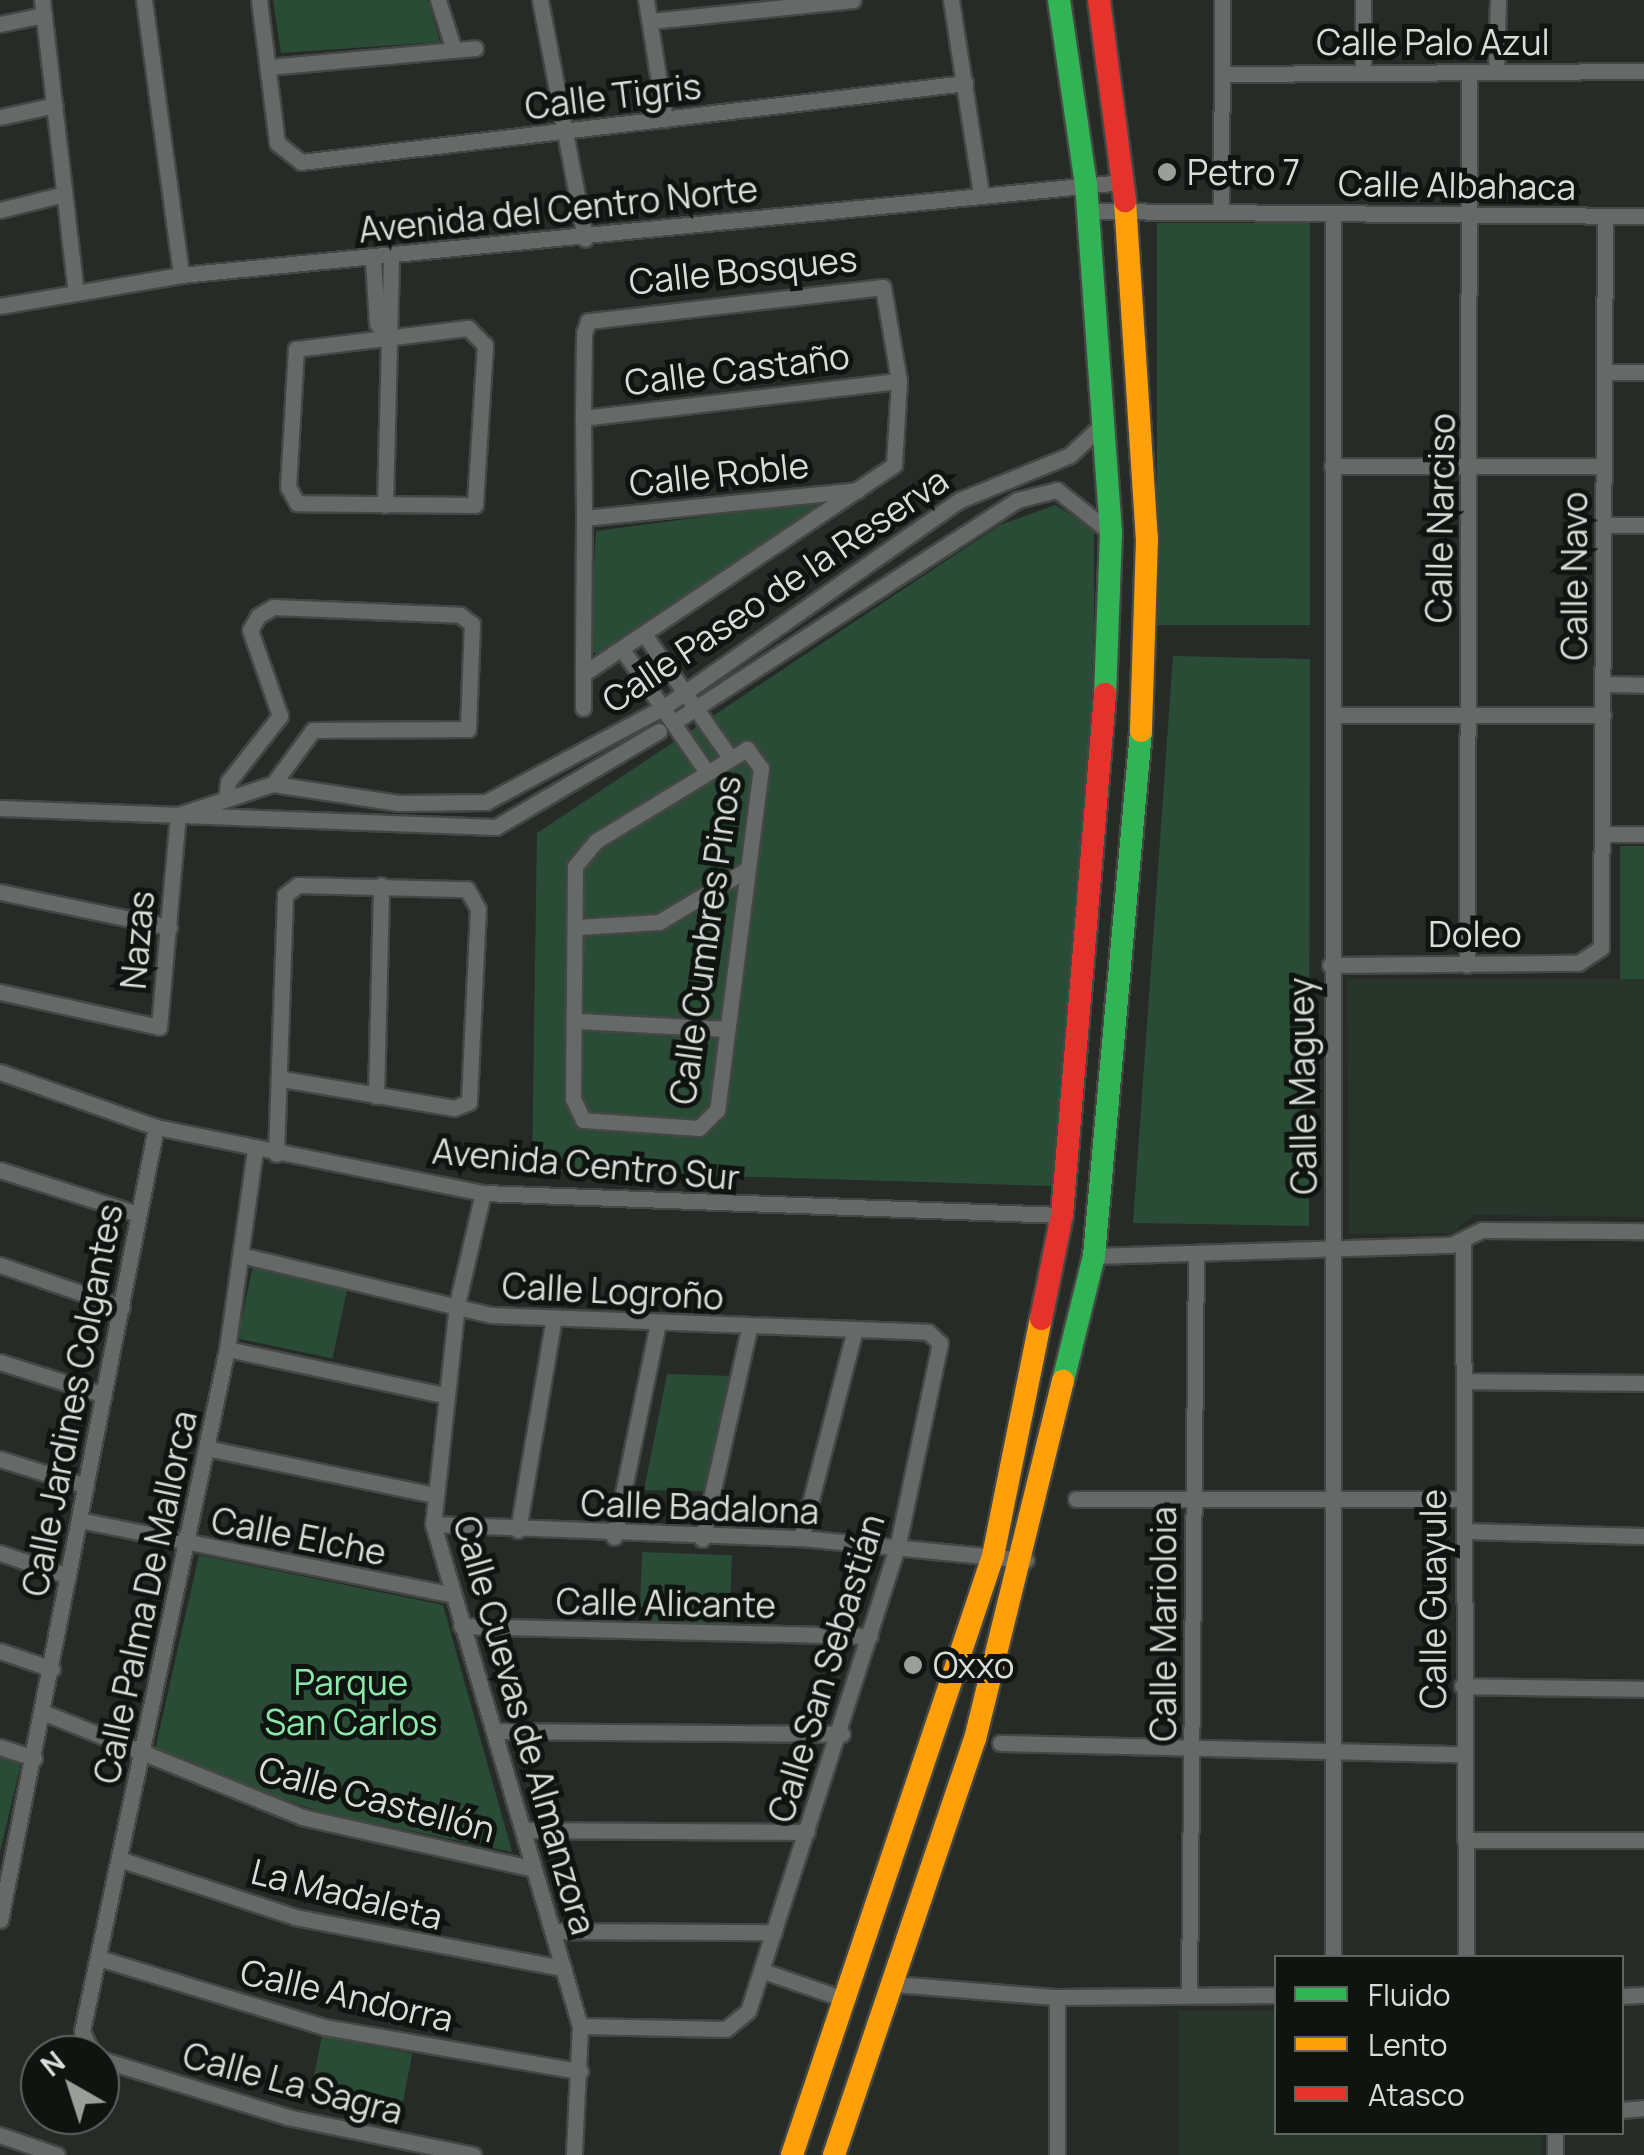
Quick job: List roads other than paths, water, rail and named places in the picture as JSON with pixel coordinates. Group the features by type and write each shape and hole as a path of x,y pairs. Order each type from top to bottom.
{"main road":[{"path":"792,2155 848,2000 993,1556 1062,1215 1098,833 1111,533 1107,420 1089,210 1059,0"},
{"path":"834,2155 894,1984 1026,1560 1094,1256 1135,858 1145,641 1126,208 1099,0"}],"street":[{"path":"144,0 181,276"},
{"path":"259,0 268,67 453,47 476,48"},
{"path":"438,0 453,47"},
{"path":"540,0 585,238"},
{"path":"646,0 664,120"},
{"path":"651,21 852,0"},
{"path":"951,0 981,194"},
{"path":"1221,210 1222,0"},
{"path":"1363,0 1363,72"},
{"path":"1496,71 1498,0"},
{"path":"0,24 43,8 76,293"},
{"name":"Calle Tigris","path":"268,67 277,144 301,162 965,83"},
{"name":"Calle Palo Azul","path":"1223,74 1644,71"},
{"name":"Calle Narciso","path":"1467,965 1472,465 1469,72"},
{"path":"0,118 55,105"},
{"name":"Avenida del Centro Norte","path":"0,306 181,276 391,259 981,194 1124,182"},
{"path":"0,210 64,194"},
{"name":"Calle Albahaca","path":"1089,210 1468,218 1644,216"},
{"name":"Calle Maguey","path":"1333,213 1330,965 1334,1248 1328,1749 1334,1955"},
{"name":"Calle Navo","path":"1605,217 1605,935"},
{"path":"385,505 387,338 396,321 391,259"},
{"path":"373,260 377,323 387,338"},
{"name":"Calle Bosques","path":"888,291 898,381 900,450 862,489 624,652 583,674 583,418 588,320 802,294 888,291"},
{"path":"468,328 482,336 482,492 467,508 306,506 290,496 289,365 304,345 387,338 468,328"},
{"path":"1605,372 1644,372"},
{"name":"Calle Castaño","path":"583,418 898,381"},
{"name":"Calle Paseo de la Reserva","path":"178,814 273,784 398,803 486,802 664,707 683,690 960,500 1085,445 1107,420"},
{"path":"1044,463 1043,491 1072,496 1111,533"},
{"path":"1332,466 1602,466"},
{"name":"Calle Roble","path":"584,518 862,489"},
{"name":"Calle Paseo de la Reserva","path":"674,722 974,522 1043,491"},
{"path":"1606,525 1644,525"},
{"path":"226,799 228,782 280,716 250,630 258,616 273,607 460,615 472,624 468,730 313,730 273,784"},
{"path":"646,637 729,756"},
{"path":"624,652 706,771"},
{"path":"583,674 583,708"},
{"path":"1604,684 1644,685"},
{"path":"1333,715 1603,716"},
{"name":"Calle Paseo de la Reserva","path":"0,808 496,827 659,732"},
{"name":"Calle Cumbres Pinos","path":"760,755 724,1029 718,1110 707,1126 596,1124 575,1112 582,854 729,756 760,755"},
{"path":"0,808 0,817"},
{"name":"Nazas","path":"0,992 159,1027 178,814"},
{"path":"1602,834 1644,834"},
{"path":"578,927 659,922 746,870"},
{"path":"276,1154 282,1079 285,895 298,885 456,884 478,909 468,1102 454,1108 282,1079"},
{"path":"376,1096 381,885"},
{"path":"0,892 168,927"},
{"name":"Doleo","path":"1330,965 1578,963 1605,935"},
{"path":"577,1022 724,1029"},
{"name":"Avenida Centro Sur","path":"0,1072 156,1127 255,1150 484,1193 1062,1215"},
{"name":"Calle Jardines Colgantes","path":"0,1920 45,1713 156,1127"},
{"name":"Calle Palma De Mallorca","path":"84,2035 227,1350 255,1150"},
{"path":"0,1170 138,1214"},
{"name":"Calle Cuevas de Almanzora","path":"484,1193 457,1304 430,1494 449,1594 496,1732 531,1868 580,2026 574,2155"},
{"path":"1094,1256 1464,1240 1482,1230 1644,1231"},
{"name":"Calle Guayule","path":"1464,1240 1462,1754 1466,1955"},
{"name":"Calle Marioloia","path":"1189,1994 1196,1254"},
{"name":"Calle Logroño","path":"242,1255 553,1322 928,1332"},
{"path":"0,1266 122,1306"},
{"path":"518,1530 553,1322"},
{"path":"614,1538 657,1327"},
{"path":"702,1539 749,1328"},
{"path":"801,1538 855,1329"},
{"name":"Calle San Sebastián","path":"580,2026 726,2028 742,2021 763,1971 842,1734 898,1544 942,1352 928,1332"},
{"path":"227,1350 443,1395"},
{"path":"0,1362 104,1395"},
{"path":"1464,1381 1644,1383"},
{"path":"206,1448 430,1494"},
{"path":"0,1458 86,1486"},
{"path":"1076,1499 1463,1499"},
{"name":"Calle Elche","path":"79,1520 187,1545 449,1594"},
{"name":"Calle Badalona","path":"433,1524 614,1538 801,1538 898,1544 1026,1560"},
{"path":"1464,1531 1644,1536"},
{"path":"0,1553 68,1576"},
{"name":"Calle Alicante","path":"461,1626 870,1636"},
{"path":"0,1651 52,1668"},
{"path":"1462,1686 1644,1689"},
{"name":"Calle Castellón","path":"45,1713 141,1759 302,1817 531,1868"},
{"path":"496,1732 842,1734"},
{"path":"1000,1743 1462,1754"},
{"path":"0,1747 34,1758"},
{"path":"523,1830 807,1832"},
{"path":"1465,1840 1644,1840"},
{"name":"La Madaleta","path":"122,1860 295,1918 563,1968"},
{"path":"552,1930 774,1932"},
{"name":"Calle Andorra","path":"102,1960 324,2027 580,2071"},
{"path":"763,1971 848,2000"},
{"path":"894,1984 1057,1997 1274,1995"},
{"path":"1057,1997 1057,2155"},
{"name":"Calle La Sagra","path":"120,2063 287,2117 473,2155"},
{"path":"0,2135 57,2155"}],"place":[{"name":"Petro 7","path":"1167,172"},
{"name":"Oxxo","path":"913,1665"}],"park label":[{"name":"Parque San Carlos","path":"351,1702"}]}
